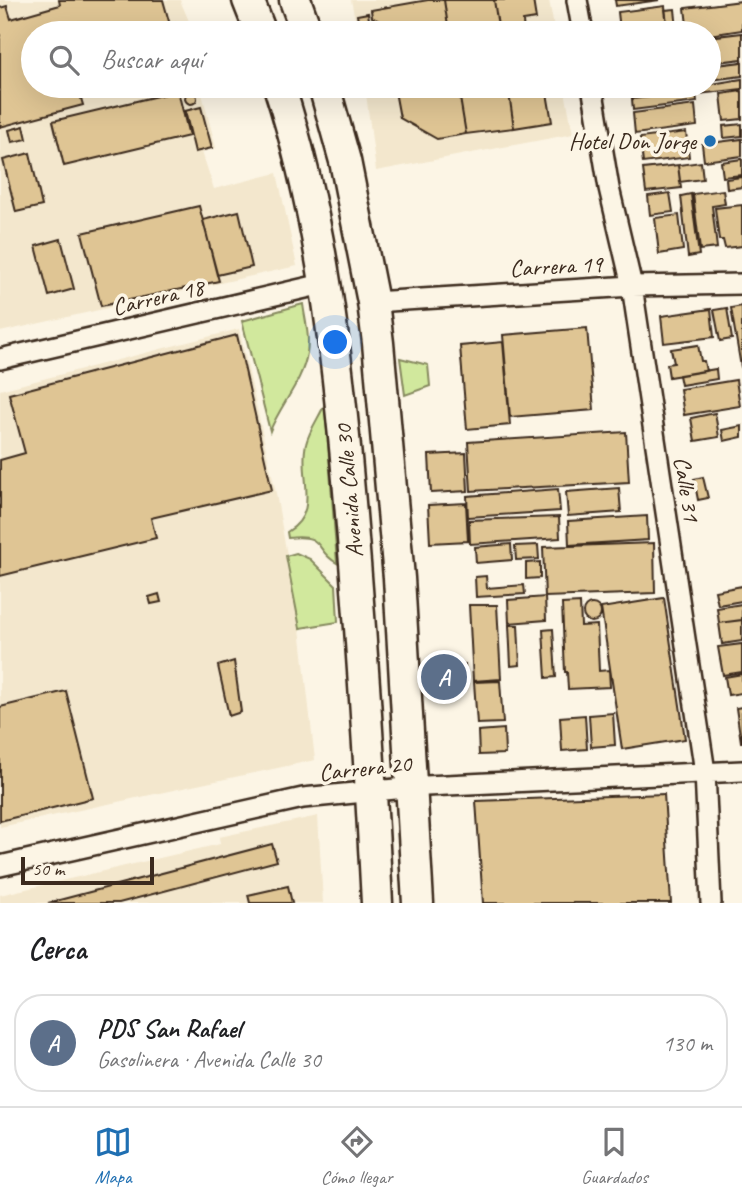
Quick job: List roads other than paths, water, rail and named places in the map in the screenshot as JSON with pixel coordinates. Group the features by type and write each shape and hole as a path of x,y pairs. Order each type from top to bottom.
{"highway":[{"path":"248,0 256,21"},
{"path":"295,0 303,21"},
{"name":"Avenida Calle 30","path":"283,98 299,151 327,283 338,361 358,595 377,903"},
{"name":"Avenida Calle 30","path":"327,98 345,161 373,302 399,578 418,903"}],"street":[{"path":"577,0 581,21"},
{"name":"Calle 31","path":"594,98 609,188 632,286 705,772 712,903"},
{"name":"Carrera 18","path":"0,359 327,283"},
{"name":"Carrera 19","path":"373,302 632,286 742,284"},
{"name":"Carrera 20","path":"0,866 303,798 412,787 742,771"}],"place":[{"name":"Hotel Don Jorge","path":"710,141"},
{"name":"PDS San Rafael","path":"444,677"}]}
